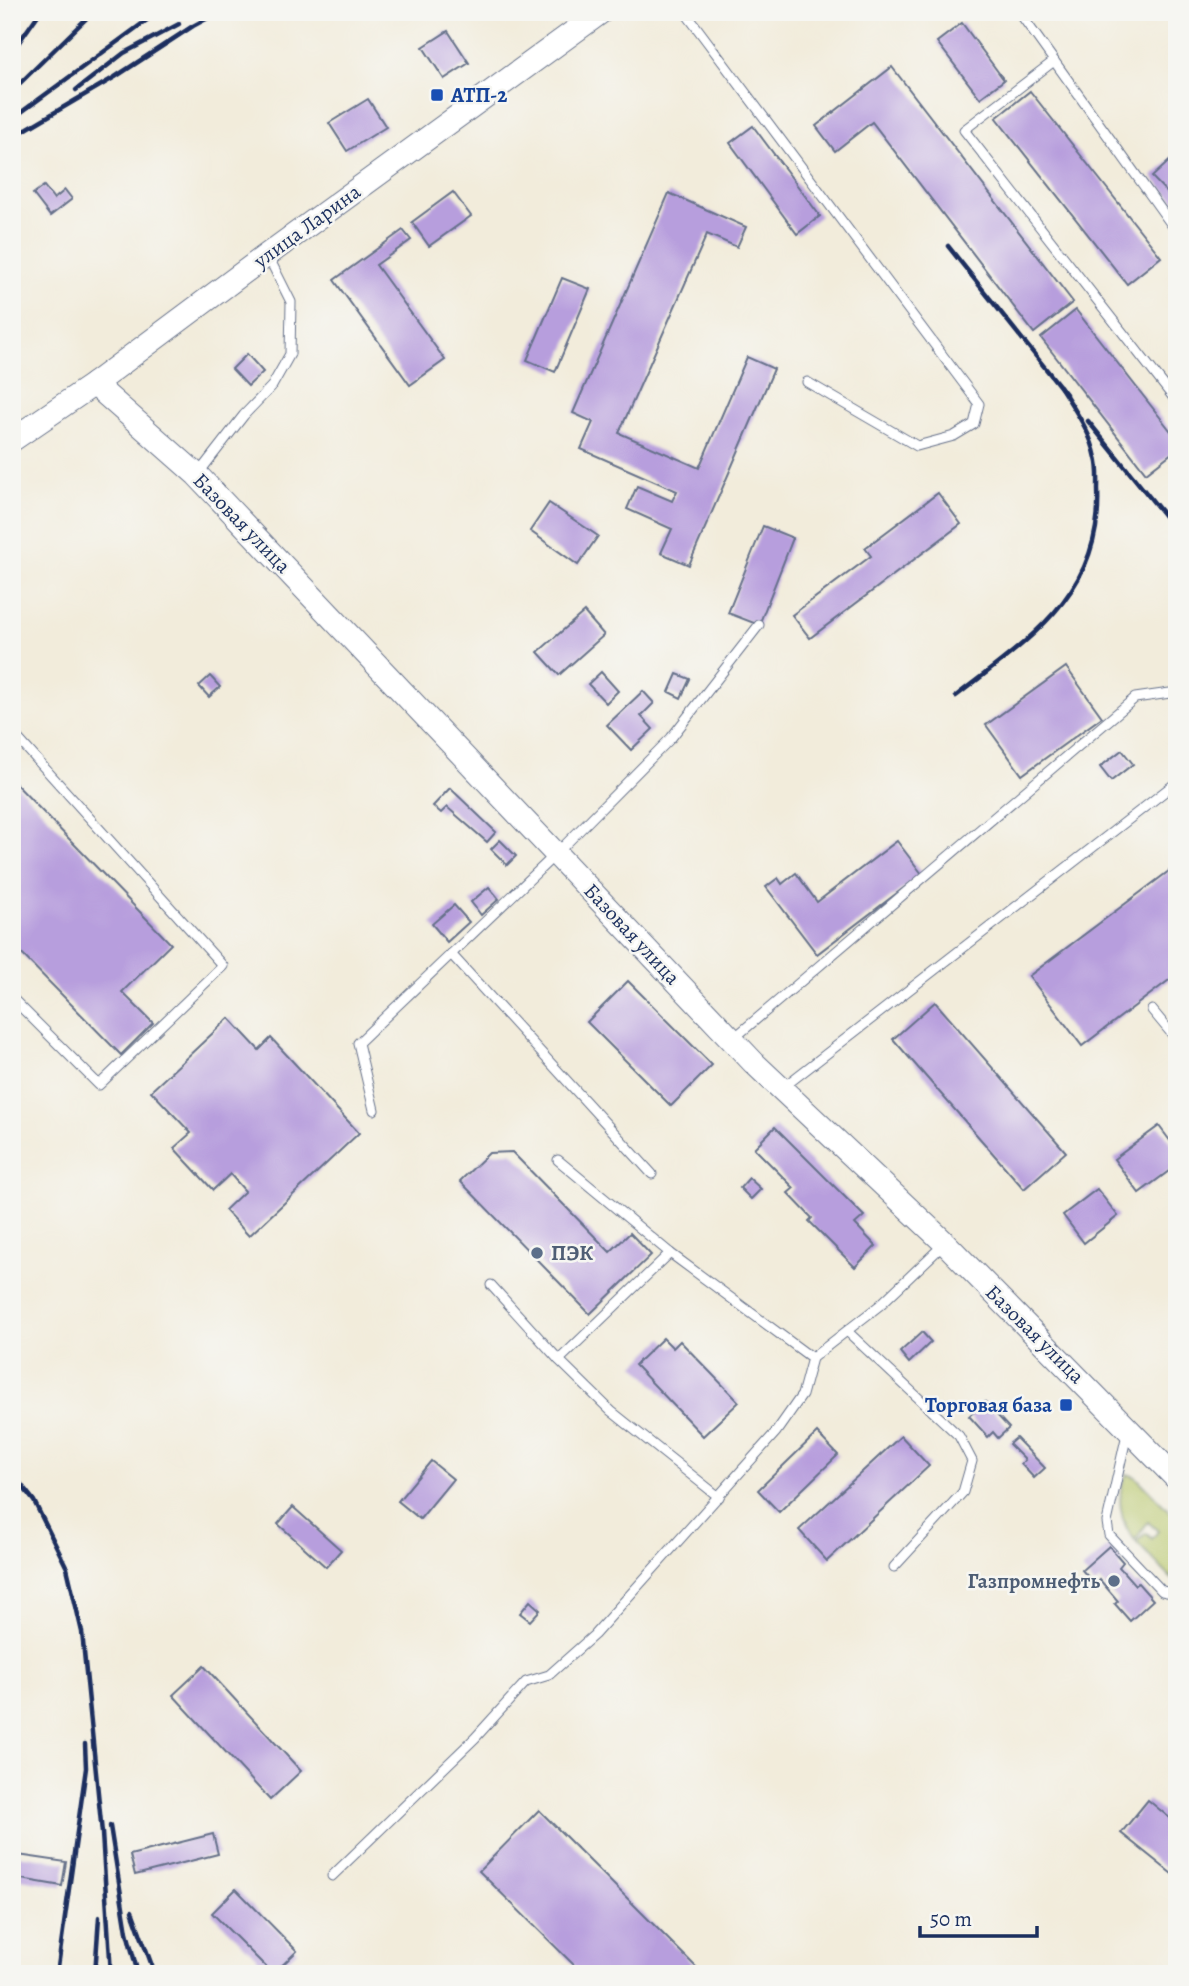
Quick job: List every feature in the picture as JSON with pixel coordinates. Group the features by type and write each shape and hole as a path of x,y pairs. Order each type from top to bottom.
{"street":[{"name":"улица Ларина","path":"12,440 94,384 601,12"},
{"name":"Базовая улица","path":"94,384 197,475 780,1090 946,1243 1177,1479"}],"lane":[{"path":"685,12 979,404 974,424 954,436 916,446 807,382"},
{"path":"1019,12 1177,232"},
{"path":"1054,61 964,130 1177,402"},
{"path":"197,475 244,415 272,386 290,354 291,302 267,255"},
{"path":"374,1110 358,1043 556,854 671,738 758,625"},
{"path":"732,1040 1135,698 1177,692"},
{"path":"12,733 223,966 99,1085 12,998"},
{"path":"780,1090 1177,782"},
{"path":"451,954 652,1174"},
{"path":"1153,1010 1177,1040"},
{"path":"558,1160 670,1253 812,1358"},
{"path":"332,1877 475,1738 526,1682 549,1675 594,1635 783,1423 802,1395 812,1358 848,1332 946,1243"},
{"path":"559,1360 670,1253"},
{"path":"491,1285 559,1360 611,1410 719,1497"},
{"path":"848,1332 959,1436 972,1461 963,1492 894,1567"},
{"path":"1128,1429 1107,1522 1109,1535 1162,1591 1177,1594"}],"green space":[{"path":"1127,1474 1136,1477 1177,1519 1177,1582 1136,1542 1146,1533 1152,1539 1158,1531 1148,1522 1135,1540 1126,1526 1120,1499"}],"building":[{"path":"962,23 1004,80 980,98 937,42"},
{"path":"448,31 469,63 444,79 423,47"},
{"path":"892,67 1073,302 1034,333 872,122 835,151 816,126"},
{"path":"1030,91 1161,257 1127,284 996,118"},
{"path":"368,99 386,127 347,151 329,123"},
{"path":"753,126 820,216 797,234 730,143"},
{"path":"1177,154 1177,203 1152,177"},
{"path":"44,186 54,199 65,190 72,199 50,216 33,194"},
{"path":"453,192 471,216 429,246 412,222"},
{"path":"669,193 746,227 737,247 707,234 619,433 699,468 747,357 774,369 689,565 661,553 672,529 627,509 637,486 672,501 677,491 581,449 593,422 573,413"},
{"path":"403,230 411,240 376,265 445,360 410,385 334,280"},
{"path":"562,278 590,289 555,372 527,360"},
{"path":"1076,310 1177,439 1177,449 1146,473 1041,338"},
{"path":"247,354 263,372 248,386 232,369"},
{"path":"938,493 961,524 810,638 792,615 871,556 865,548"},
{"path":"549,503 598,536 578,565 530,531"},
{"path":"763,526 793,538 759,625 728,613"},
{"path":"584,612 604,635 559,675 538,652"},
{"path":"1066,667 1102,717 1022,775 986,725"},
{"path":"601,672 618,691 606,703 588,684"},
{"path":"677,674 690,679 681,698 669,692"},
{"path":"210,676 220,687 209,697 199,686"},
{"path":"643,691 654,703 641,716 653,729 631,750 607,725"},
{"path":"1122,750 1133,764 1111,781 1100,767"},
{"path":"12,780 171,944 122,992 153,1023 121,1055 12,944"},
{"path":"450,788 496,832 487,842 447,807 441,813 433,806"},
{"path":"500,840 516,856 507,865 491,849"},
{"path":"897,841 922,874 817,954 766,887 778,878 782,884 796,873 817,902"},
{"path":"1177,865 1177,974 1082,1046 1029,976"},
{"path":"489,887 499,899 481,915 471,902"},
{"path":"454,905 469,922 447,942 432,924"},
{"path":"628,981 712,1065 671,1106 587,1022"},
{"path":"935,1002 1066,1152 1024,1189 893,1039"},
{"path":"229,1018 259,1050 271,1038 359,1133 249,1236 225,1210 245,1191 230,1174 213,1190 174,1148 191,1133 151,1091"},
{"path":"1159,1126 1177,1150 1177,1165 1139,1193 1114,1159"},
{"path":"775,1127 864,1216 855,1224 876,1246 855,1267 809,1221 812,1218 788,1193 794,1188 754,1148"},
{"path":"512,1152 610,1252 630,1233 651,1255 590,1314 460,1181 489,1153"},
{"path":"749,1178 761,1189 751,1199 740,1188"},
{"path":"1097,1189 1118,1216 1084,1243 1063,1215"},
{"path":"922,1332 931,1342 909,1363 900,1352"},
{"path":"663,1338 673,1348 680,1341 739,1402 703,1436 635,1365"},
{"path":"985,1402 1009,1428 998,1438 993,1432 988,1437 969,1416"},
{"path":"817,1433 838,1455 779,1512 758,1490"},
{"path":"901,1436 929,1466 827,1561 799,1530"},
{"path":"1016,1438 1045,1468 1034,1478 1021,1464 1025,1460 1009,1444"},
{"path":"431,1461 453,1479 420,1519 398,1501"},
{"path":"293,1507 341,1550 326,1567 278,1524"},
{"path":"1109,1546 1123,1562 1119,1567 1153,1600 1130,1621 1115,1604 1118,1601 1100,1580 1095,1585 1082,1570"},
{"path":"530,1601 540,1610 530,1621 520,1613"},
{"path":"204,1666 301,1771 270,1800 173,1695"},
{"path":"1148,1800 1177,1824 1177,1878 1121,1833"},
{"path":"539,1810 701,1972 700,1974 583,1974 479,1871"},
{"path":"213,1834 218,1854 135,1875 130,1855"},
{"path":"18,1855 66,1862 62,1886 15,1878"},
{"path":"236,1889 297,1951 273,1974 212,1913"}],"railway":[{"path":"12,52 40,12"},
{"path":"12,91 93,12"},
{"path":"12,119 158,12"},
{"path":"23,131 219,12"},
{"path":"76,90 124,53 179,24"},
{"path":"948,246 1066,394"},
{"path":"956,696 1009,655 1056,611 1074,586 1088,558 1096,526 1097,462 1086,430 1060,386"},
{"path":"1088,421 1177,531"},
{"path":"12,1473 34,1501 67,1568 82,1632 102,1833 111,1974"},
{"path":"57,1974 86,1768 85,1744"},
{"path":"110,1826 127,1932 138,1974"},
{"path":"132,1911 155,1974"},
{"path":"95,1974 99,1917"}],"place":[{"name":"АТП-2","path":"437,95"},
{"name":"ПЭК","path":"537,1253"},
{"name":"Торговая база","path":"1066,1405"},
{"name":"Газпромнефть","path":"1114,1581"}]}
